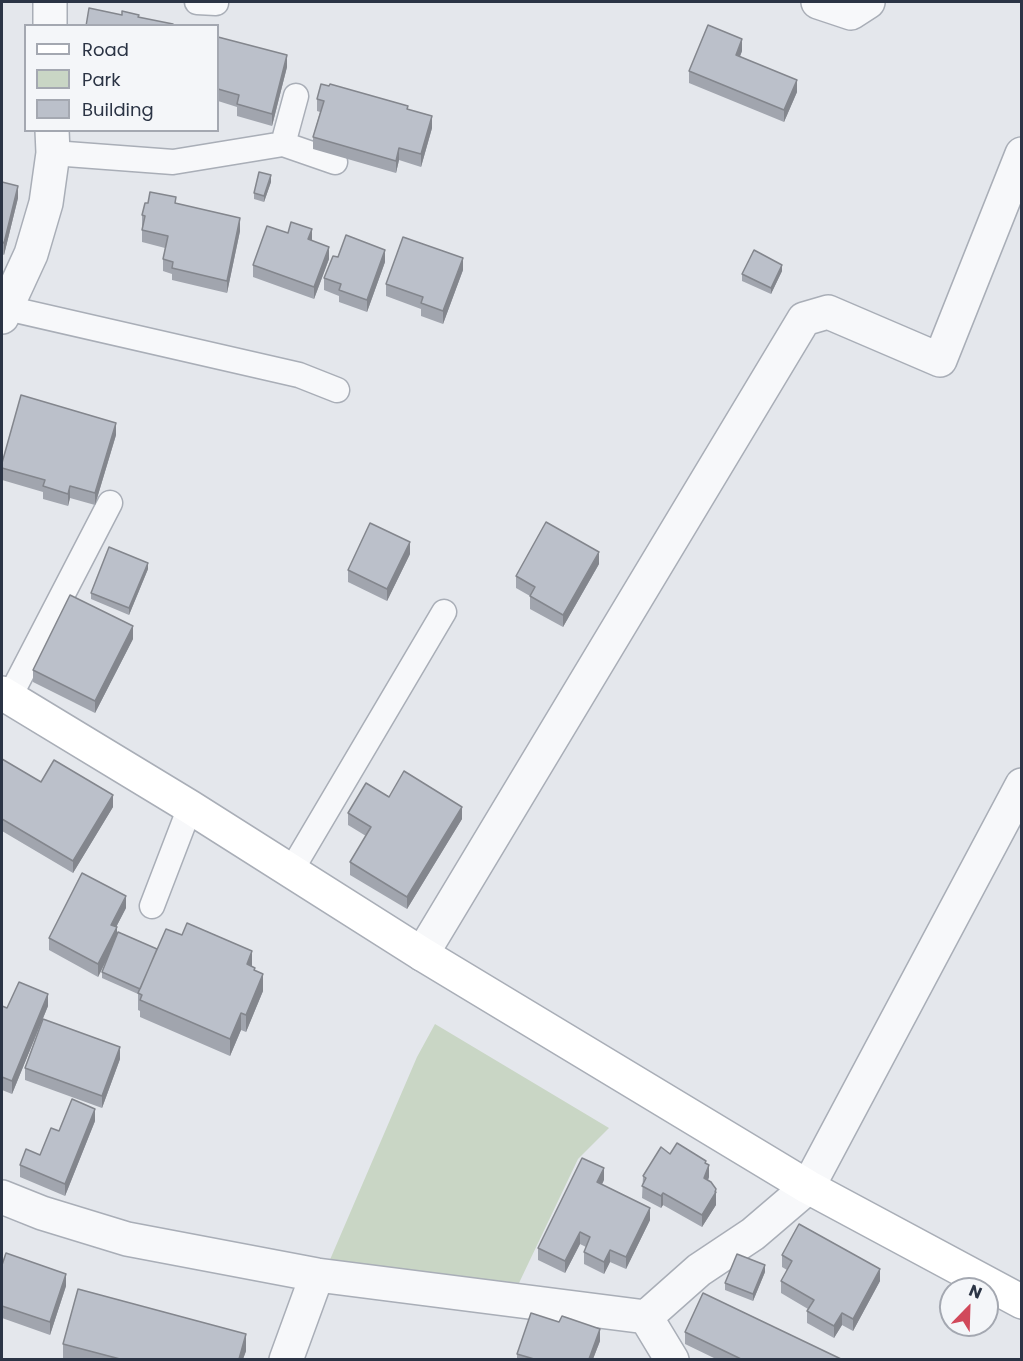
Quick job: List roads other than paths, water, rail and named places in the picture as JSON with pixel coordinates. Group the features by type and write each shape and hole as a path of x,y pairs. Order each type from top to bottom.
{"street":[{"path":"50,2 50,24"},
{"path":"818,2 850,14 868,2"},
{"path":"3,311 31,254 46,203 52,142"},
{"path":"422,954 804,319 828,312 940,360 1022,154"},
{"path":"5,695 190,807 422,954 808,1187 1022,1302"},
{"path":"2,1197 42,1213 127,1239 318,1275 646,1317 699,1270 753,1234 808,1187 1022,785"},
{"path":"286,1359 318,1275"},
{"path":"646,1317 672,1359"}],"lane":[{"path":"283,144 296,96"},
{"path":"52,142 173,162 283,144 335,162"},
{"path":"3,311 299,375 337,390"},
{"path":"5,695 110,503"},
{"path":"291,871 444,612"},
{"path":"152,906 190,807"}]}
